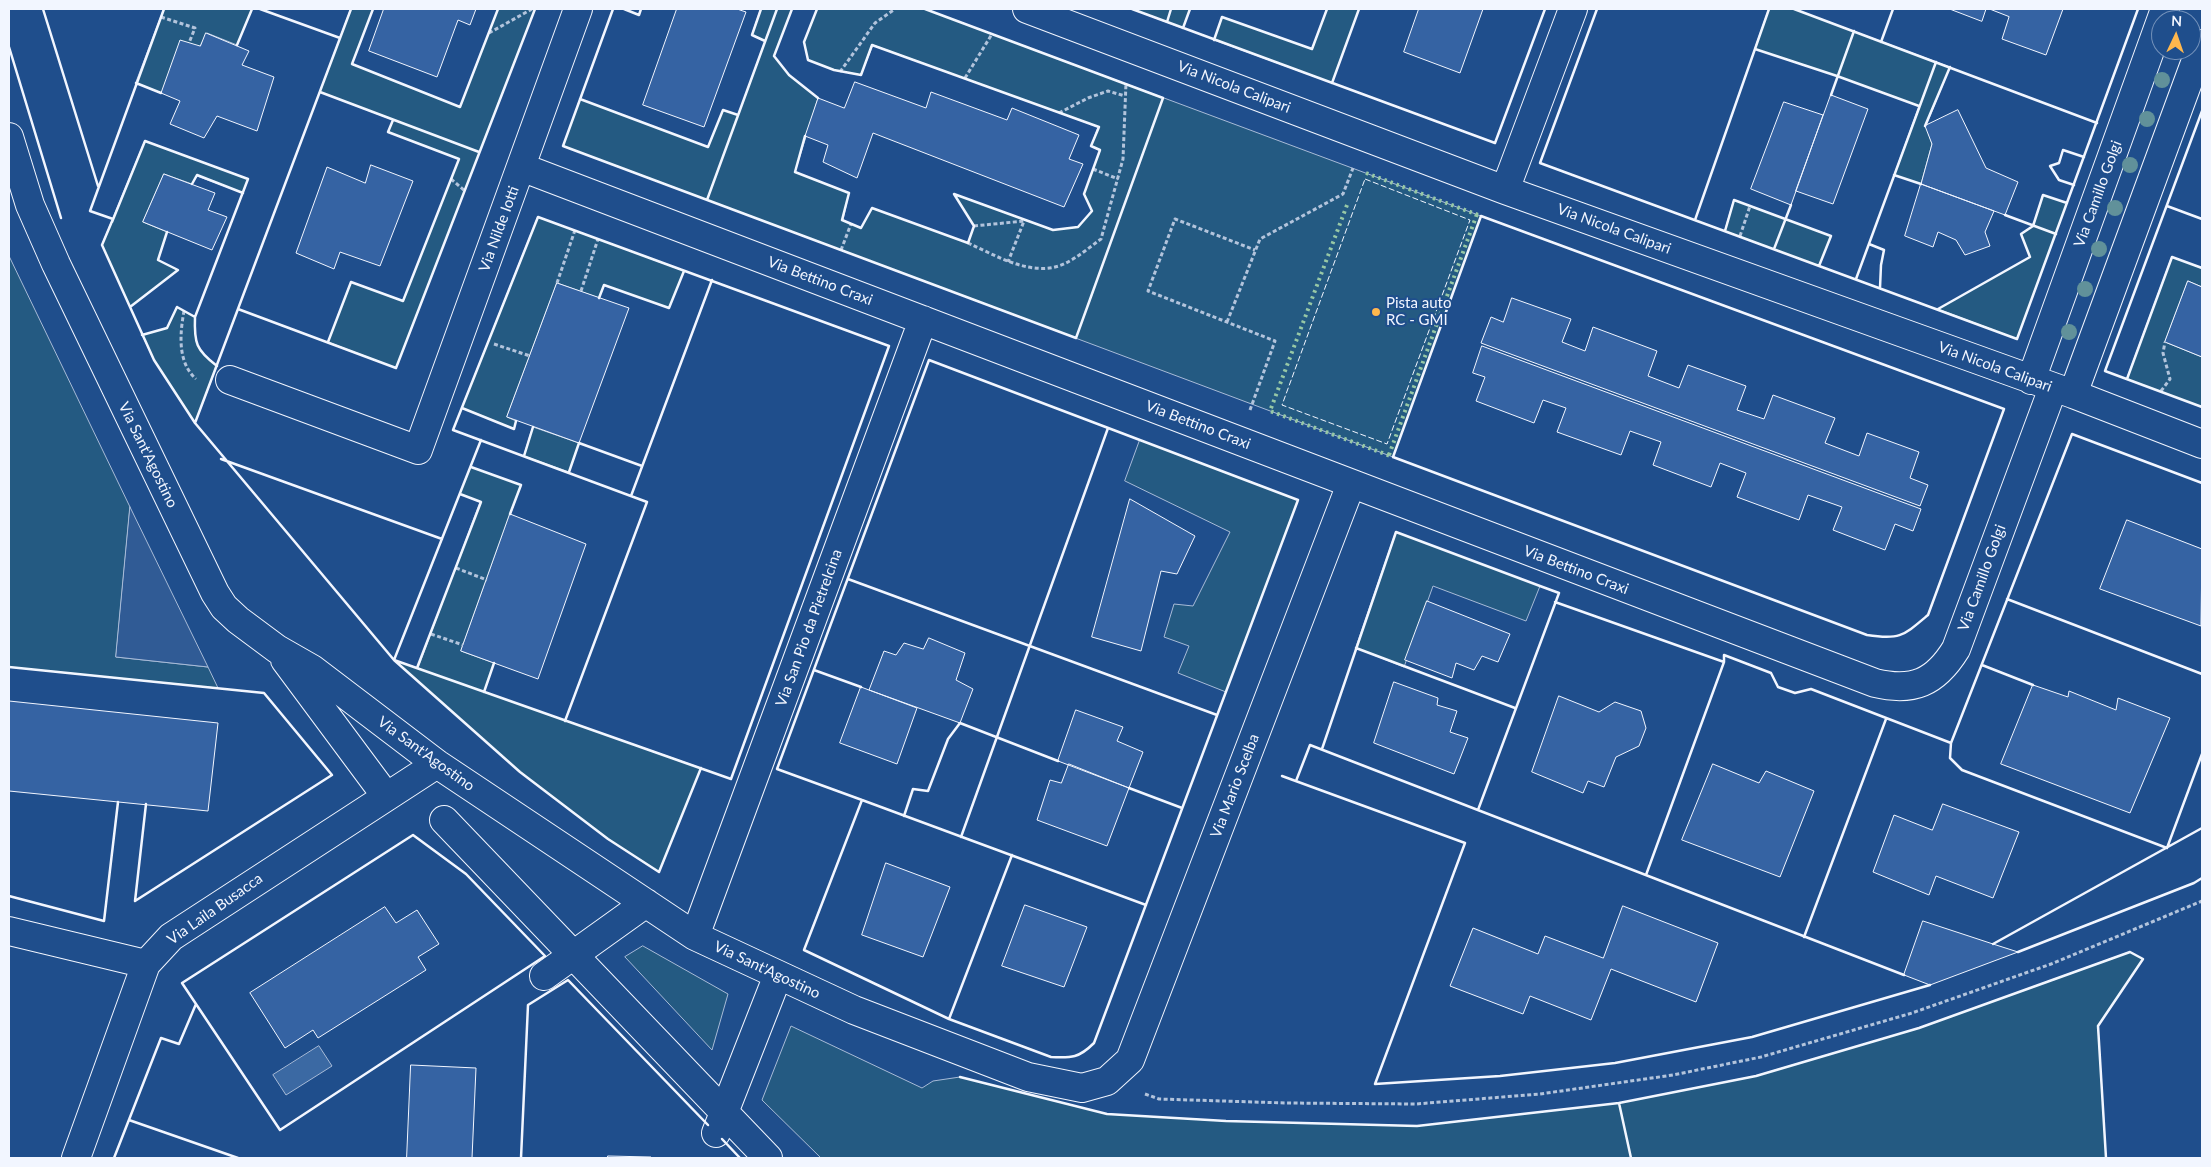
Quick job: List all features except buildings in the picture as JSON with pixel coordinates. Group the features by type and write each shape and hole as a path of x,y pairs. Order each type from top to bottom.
{"street":[{"name":"Via Nilde Iotti","path":"230,380 418,450 578,9"},
{"name":"Via Nicola Calipari","path":"1027,9 1505,190 2202,444"},
{"path":"1505,190 1573,9"},
{"name":"Via Camillo Golgi","path":"2052,388 2165,9"},
{"name":"Via Camillo Golgi","path":"1874,683 1894,688 1913,686 1931,678 1946,666 1956,649 2052,388 2202,44"},
{"name":"Via Sant'Agostino","path":"9,137 14,165 56,264 215,593 224,607 238,620 277,649 312,669 437,764 694,936 854,1010 1028,1076 1082,1088 1107,1081"},
{"name":"Via Bettino Craxi","path":"522,167 1874,683"},
{"name":"Via San Pio da Pietrelcina","path":"694,936 923,320"},
{"name":"Via Mario Scelba","path":"1107,1081 1130,1060 1351,484"},
{"path":"277,649 386,796"},
{"name":"Via Laila Busacca","path":"76,1158 146,964 171,937 437,764"},
{"path":"444,820 574,955 720,1123 768,1158"},
{"path":"544,976 646,903"},
{"path":"9,931 146,964"},
{"path":"720,1123 778,975"}],"path":[{"path":"488,33 532,9"},
{"path":"840,72 875,22 895,9"},
{"path":"161,17 195,28 189,43"},
{"path":"965,78 992,34"},
{"path":"968,243 1008,262 1038,269 1065,264 1101,239 1123,159 1126,83"},
{"path":"1060,113 1088,98 1108,92 1125,96"},
{"path":"1227,322 1260,239 1343,194 1364,136"},
{"path":"1093,170 1118,179"},
{"path":"451,179 465,191"},
{"path":"1740,236 1750,206"},
{"path":"1238,440 1276,341 1148,291 1175,219 1255,250"},
{"path":"974,226 1024,221 1008,262"},
{"path":"841,250 850,224"},
{"path":"557,283 575,230"},
{"path":"581,291 598,239"},
{"path":"184,311 181,329 182,355 191,374 202,384"},
{"path":"488,342 530,356"},
{"path":"2161,392 2170,379 2163,353 2165,342"},
{"path":"456,568 487,580"},
{"path":"431,634 463,645"},
{"path":"1107,1081 1158,1099 1286,1103 1416,1104 1540,1094 1673,1075 1761,1057 1912,1012 2051,964 2202,901"}],"shaded area":[{"path":"164,9 252,9 237,45 207,33 200,46 161,93 136,83"},
{"path":"351,9 373,9 352,64 460,107 498,9 535,9 396,368 328,342 351,282 403,301 459,159 388,132 393,120 320,92"},
{"path":"761,9 792,9 774,56 789,75 818,98 795,172 849,193 843,220 861,228 872,208 968,243 974,226 954,194 1053,230 1078,227 1092,211 1084,194 1100,151 1091,146 1098,127 873,45 861,75 834,70 808,60 804,42 817,9 925,9 1481,216 1393,457 563,146 580,99 708,147 723,110 738,115 765,41 752,35"},
{"path":"1132,9 1190,9 1183,28"},
{"path":"1327,9 1359,9 1332,83 1214,40 1222,17 1312,49"},
{"path":"1769,9 1794,9 1950,67 1926,126 1932,144 1921,184 1894,175 1919,106 1755,49"},
{"path":"145,141 248,179 243,193 197,176 192,184 164,174 143,222 167,232 158,260 178,270 130,307 102,245"},
{"path":"2043,195 2067,203 2017,339 1938,309 2030,257 2021,234 2033,226"},
{"path":"1734,200 1831,236 1819,266 1725,231"},
{"path":"538,217 684,271 669,308 604,285 599,298 557,283 507,417 516,421 514,429 462,408"},
{"path":"9,256 130,507 116,657 208,667 218,688 9,667"},
{"path":"2172,257 2202,268 2202,287 2188,281 2165,342 2202,357 2202,407 2127,379"},
{"path":"177,307 195,317 195,333 198,345 205,355 217,366 195,423 154,360 142,335 167,328"},
{"path":"533,427 579,443 569,472 524,456"},
{"path":"1140,440 1298,500 1226,692 1178,673 1189,646 1164,637 1174,604 1193,606 1230,532 1125,481"},
{"path":"471,467 521,485 461,651 494,663 484,692 701,768 659,872 608,839 520,772 394,660 418,668 480,502 460,494"},
{"path":"130,507 208,667 116,657"},
{"path":"1396,532 1540,586 1526,621 1433,586 1404,667 1356,648"},
{"path":"643,946 728,994 712,1050 625,957"},
{"path":"2130,952 2143,959 2098,1026 2106,1158 821,1158 762,1100 791,1026 922,1088 933,1081 960,1077 1107,1114 1226,1121 1417,1126 1619,1103 1755,1076 1919,1028"},
{"path":"319,1046 332,1066 286,1095 273,1075"}],"hedge":[{"path":"1366,173 1481,216"},
{"path":"1347,205 1270,411 1393,457"},
{"path":"1389,455 1477,214"}],"fence":[{"path":"1365,179 1470,220 1387,444 1282,405 1365,179"}],"wall":[{"path":"43,9 98,186"},
{"path":"164,9 90,211 113,219 102,245 154,360 195,423 351,9"},
{"path":"237,45 252,9"},
{"path":"260,9 340,38"},
{"path":"373,9 352,64 460,107 498,9"},
{"path":"238,309 396,368 535,9"},
{"path":"613,9 563,146 1076,338 1163,98 925,9"},
{"path":"624,9 639,15 641,9"},
{"path":"761,9 752,35 765,41"},
{"path":"707,200 777,9"},
{"path":"792,9 774,56 789,75 818,98"},
{"path":"805,136 795,172 849,193 842,220 861,228 872,208 968,243 974,226 954,194 1053,230 1078,227 1092,211 1084,194 1100,150 1091,146 1099,127 872,45 861,75 834,70 808,60 804,42 817,9"},
{"path":"1132,9 1495,143 1545,9"},
{"path":"1167,22 1171,9"},
{"path":"1183,28 1190,9"},
{"path":"1214,40 1222,17 1312,49 1327,9"},
{"path":"1332,83 1359,9"},
{"path":"1597,9 1540,163 2017,339 2138,9"},
{"path":"1695,220 1769,9"},
{"path":"1794,9 2097,123"},
{"path":"1881,42 1893,9"},
{"path":"1831,95 1854,31"},
{"path":"9,47 61,218"},
{"path":"1755,49 1919,106"},
{"path":"1856,279 1936,62"},
{"path":"1925,126 1950,67"},
{"path":"136,83 161,93"},
{"path":"320,92 479,152"},
{"path":"580,99 708,147 723,110 738,115"},
{"path":"2202,111 2105,371 2202,407"},
{"path":"328,342 351,282 403,301 459,159 388,132 393,120"},
{"path":"112,222 145,141 248,179 195,317 195,333 198,345 205,355 217,366"},
{"path":"2074,185 2059,180 2050,166 2059,163 2063,150 2084,157"},
{"path":"192,184 197,175 243,193"},
{"path":"1894,175 1921,184"},
{"path":"1938,309 2030,257 2021,234 2033,226 2043,195 2067,203"},
{"path":"1725,231 1734,200 1831,236 1819,266"},
{"path":"1774,249 1791,205"},
{"path":"2167,206 2202,219"},
{"path":"2005,215 2056,234"},
{"path":"1481,216 2004,409 1928,615 1913,628 1900,635 1887,637 1867,635 1393,457 1481,216"},
{"path":"481,440 394,660 731,779 889,346 538,217 453,430 647,502 565,721"},
{"path":"130,307 178,270 158,260 167,232"},
{"path":"1869,244 1884,250 1880,288"},
{"path":"2127,379 2172,257 2202,268"},
{"path":"599,298 604,285 669,308 684,271"},
{"path":"631,496 712,280"},
{"path":"142,335 167,328 177,307 195,317"},
{"path":"929,360 1298,500 1094,1043 1084,1052 1075,1056 1051,1057 949,1019 804,950 862,800 777,769 929,360"},
{"path":"462,408 514,429 516,421"},
{"path":"195,423 394,660 520,772 608,839 659,872 701,768"},
{"path":"524,456 533,427"},
{"path":"961,837 1108,428"},
{"path":"1646,875 1724,662 1724,655 1771,673 1778,687 1795,693 1811,689 1951,743 2072,434 2202,483"},
{"path":"569,472 579,443 642,466"},
{"path":"221,459 442,539"},
{"path":"471,467 521,485 510,514"},
{"path":"417,668 481,502 460,494"},
{"path":"1322,749 1396,532 1559,593 1478,810"},
{"path":"848,579 1217,715"},
{"path":"2007,599 2202,674"},
{"path":"1555,602 1724,662"},
{"path":"1356,648 1515,708"},
{"path":"484,692 494,663"},
{"path":"1982,665 2033,685"},
{"path":"9,667 264,693 332,775 135,901 146,804"},
{"path":"814,670 861,687"},
{"path":"1804,937 1886,719"},
{"path":"904,816 913,789 928,791 948,739 960,723 1058,761"},
{"path":"1951,743 1950,758 1962,770 2167,848 2202,754"},
{"path":"1296,781 1310,745 1904,975"},
{"path":"1282,776 1465,843 1375,1084 1500,1076 1615,1063 1752,1037 1930,985"},
{"path":"1129,788 1182,808"},
{"path":"862,800 1146,905"},
{"path":"9,896 104,921 118,802"},
{"path":"1993,944 2202,828"},
{"path":"413,835 466,874 545,956 280,1130 182,983 413,835"},
{"path":"949,1019 1012,855"},
{"path":"2018,952 2194,883 2202,878"},
{"path":"960,1077 1107,1114 1226,1121 1417,1126 1619,1103 1756,1076 1919,1028 2130,952 2143,959 2098,1026 2106,1158"},
{"path":"521,1158 528,1005 568,980 708,1125"},
{"path":"114,1158 161,1038 179,1044 196,1004"},
{"path":"1619,1103 1631,1158"},
{"path":"129,1120 238,1158"},
{"path":"722,1139 740,1158"}],"place":[{"name":"Pista auto RC - GMI","path":"1376,312"}]}
